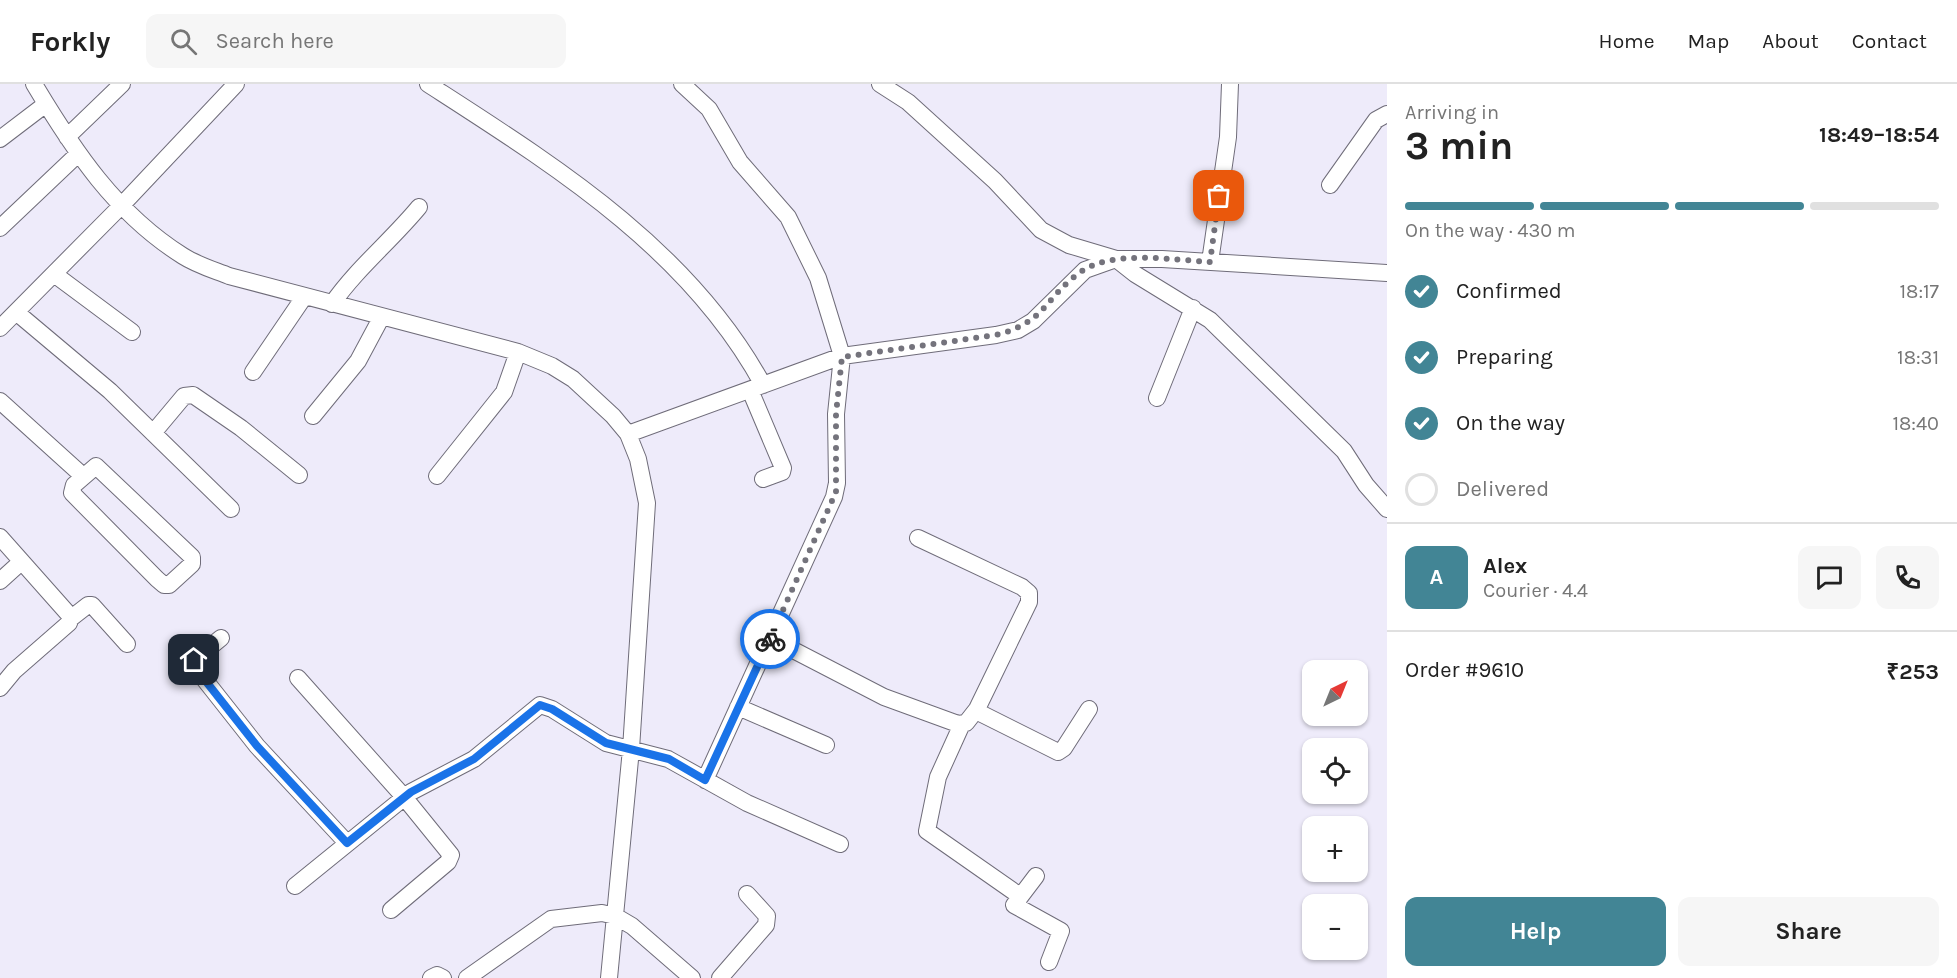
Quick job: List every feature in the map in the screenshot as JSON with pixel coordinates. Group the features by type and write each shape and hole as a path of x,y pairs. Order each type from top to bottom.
{"street":[{"path":"34,84 40,108 67,137 71,160 112,215 140,226 185,257 300,305 332,304 378,326 516,361 552,366 593,395 628,434 638,459 647,502 608,915 609,978"},
{"path":"67,137 122,84"},
{"path":"0,328 112,215 236,84"},
{"path":"429,84 550,163 627,223 680,275 723,323 757,388 783,468 782,472 763,479"},
{"path":"682,84 709,109 740,162 788,217 818,278 842,357 836,414 836,492 705,780"},
{"path":"880,84 917,110 995,181 1041,230 1069,245 1116,259 1210,262 1387,273"},
{"path":"1210,262 1228,137 1230,84"},
{"path":"0,139 40,108"},
{"path":"1330,185 1376,120 1387,114"},
{"path":"0,228 71,160"},
{"path":"332,304 354,273 401,229 419,207"},
{"path":"628,434 842,357 1018,330 1033,321 1077,274 1097,264 1116,259"},
{"path":"1116,259 1135,274 1192,308 1227,335 1344,451 1366,485 1387,508"},
{"path":"54,274 132,332"},
{"path":"254,372 300,305"},
{"path":"1157,398 1192,308"},
{"path":"16,312 110,391 231,509"},
{"path":"313,416 348,375 378,326"},
{"path":"437,476 504,392 516,361"},
{"path":"153,433 184,396 190,394 241,428 299,475"},
{"path":"0,401 83,476"},
{"path":"93,467 101,469 189,554 194,560 192,564 169,585 164,585 75,498 72,489 83,476 93,467"},
{"path":"0,537 68,613 70,619"},
{"path":"770,638 900,704 962,724 969,721 1029,602 1029,593 1022,587 918,538"},
{"path":"0,580 21,562"},
{"path":"0,688 14,671 88,605 92,605 127,644"},
{"path":"221,638 194,660 197,670 257,746 347,843"},
{"path":"298,678 449,851 451,858 391,910"},
{"path":"295,886 404,797 474,759 540,705 552,709 606,743 669,759 747,803 840,844"},
{"path":"738,707 826,745"},
{"path":"976,711 1058,752 1064,748 1089,709"},
{"path":"962,724 938,777 927,831 1020,896"},
{"path":"1036,876 1014,904 1061,931 1049,962"},
{"path":"720,978 766,925 767,915 747,894"},
{"path":"467,978 551,919 608,915 632,926 692,978"},
{"path":"431,978 437,975 443,978"}],"way so far":[{"path":"770,639 836,492 836,414 842,357 1018,330 1033,321 1077,274 1097,264 1116,259 1210,262 1219,196"}],"route":[{"path":"194,660 197,670 257,746 312,808 347,843 411,792 474,759 540,705 545,705 612,746 625,747 669,759 705,780 770,639"}]}
